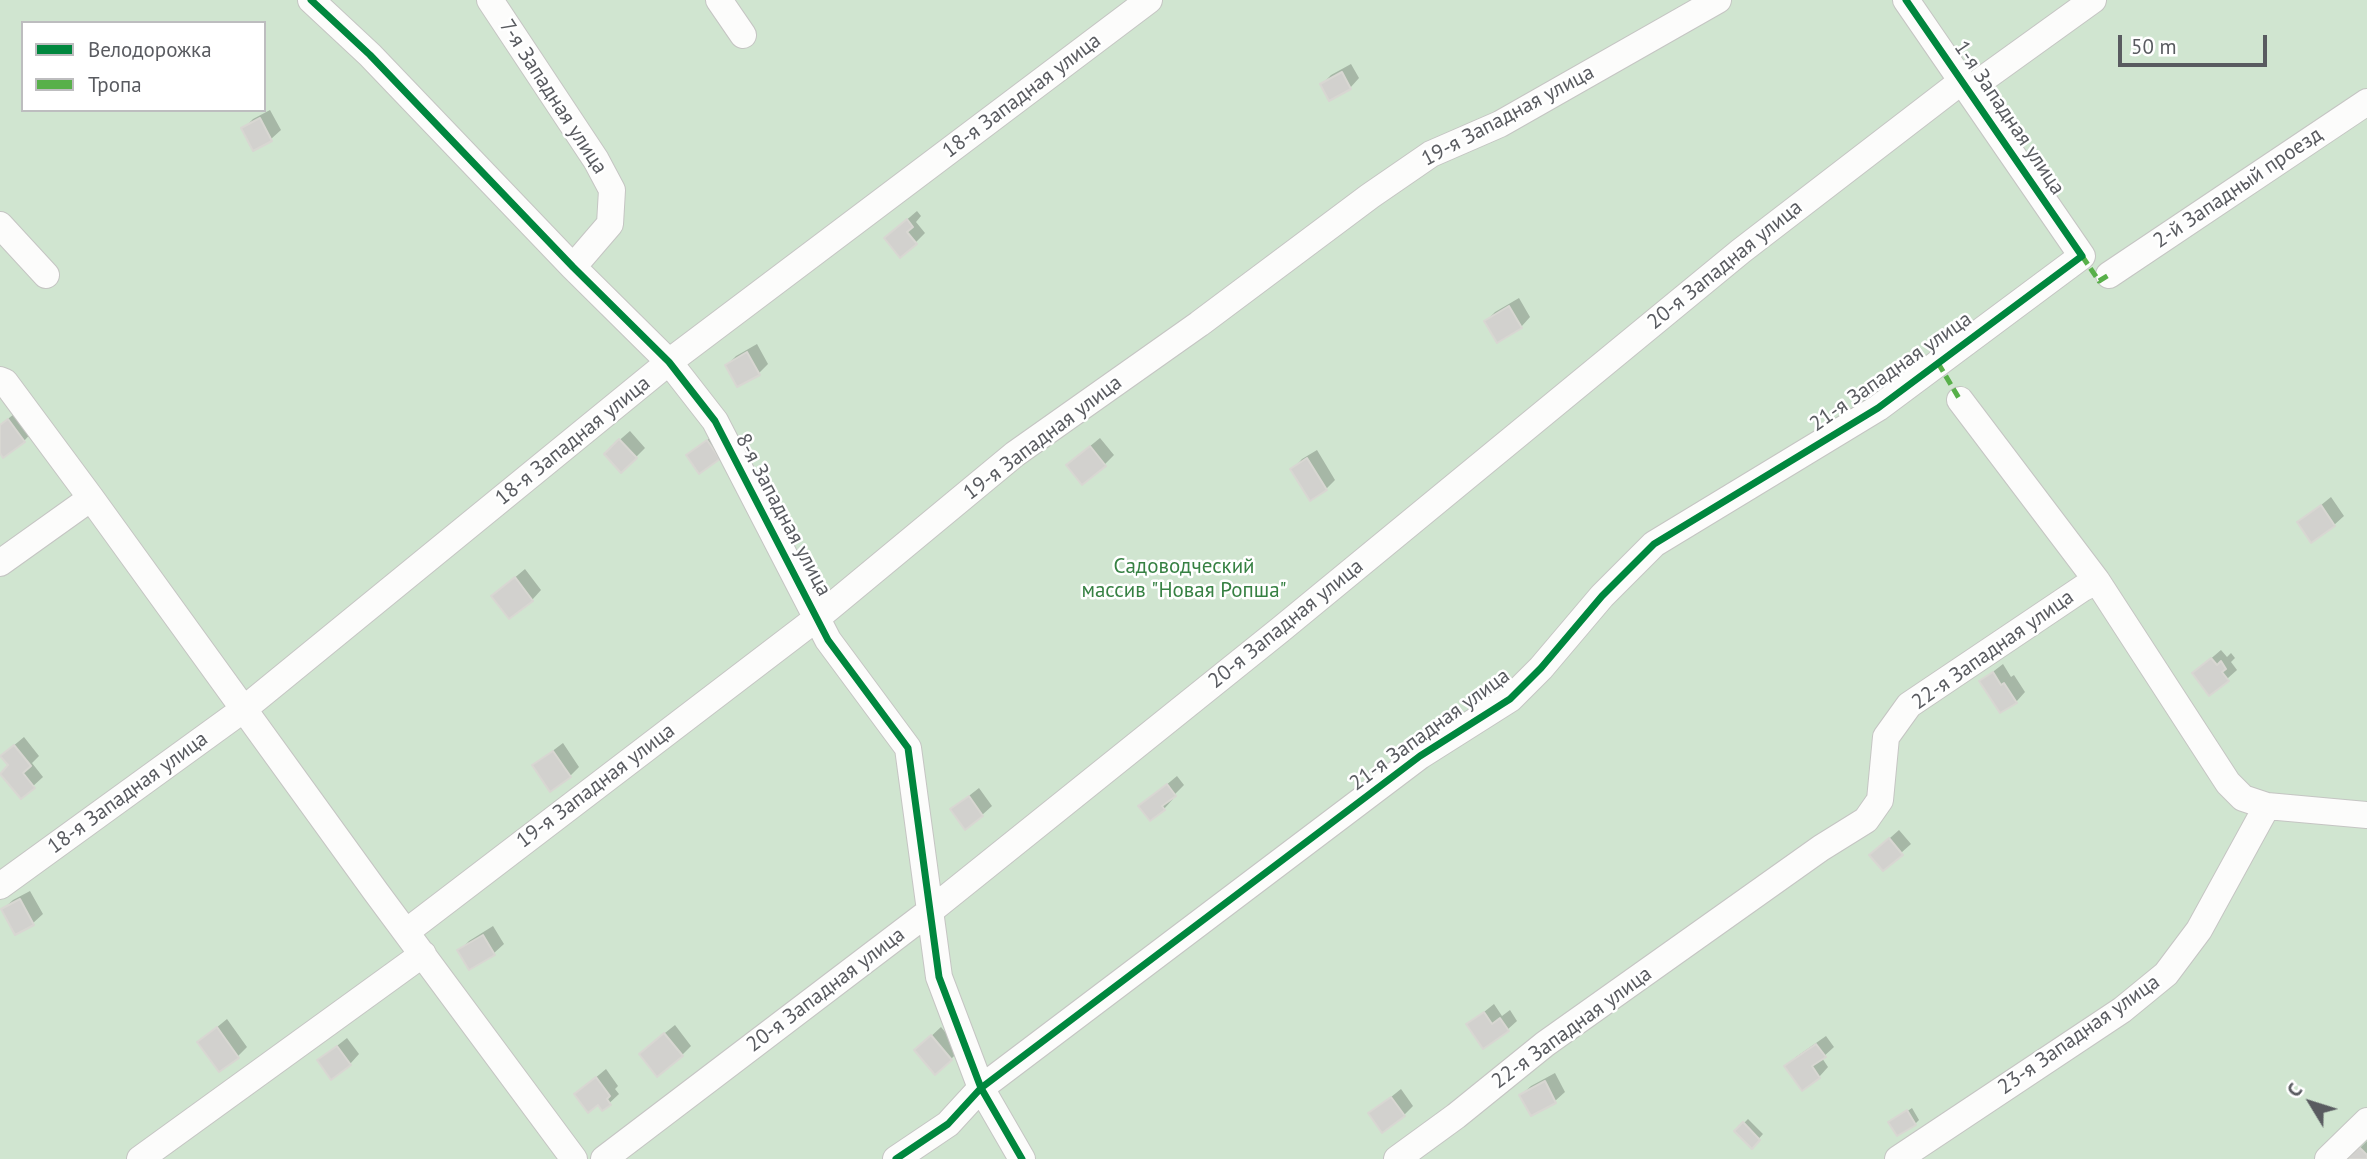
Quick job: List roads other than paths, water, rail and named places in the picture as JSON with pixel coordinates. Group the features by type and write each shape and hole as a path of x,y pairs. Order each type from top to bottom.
{"street":[{"name":"8-я Западная улица","path":"311,0 370,55 573,267 669,362 715,421 828,640 908,748 939,977 981,1088 1023,1159"},
{"name":"7-я Западная улица","path":"490,0 597,160 612,190 610,224 573,267"},
{"path":"719,0 743,34"},
{"name":"18-я Западная улица","path":"0,886 244,709 669,362 1149,0"},
{"name":"19-я Западная улица","path":"406,932 817,618 1015,454 1199,324 1370,196 1431,154 1500,124 1718,0"},
{"name":"1-я Западная улица","path":"1906,0 2082,256"},
{"name":"20-я Западная улица","path":"604,1159 930,911 1280,630 1741,251 1965,86 2093,0"},
{"name":"2-й Западный проезд","path":"2109,275 2367,102"},
{"path":"0,225 46,275"},
{"name":"21-я Западная улица","path":"896,1159 948,1124 981,1088 1420,756 1510,699 1541,668 1602,596 1654,544 1878,408 2082,256"},
{"path":"0,380 5,382 91,498 574,1159"},
{"path":"1959,400 2097,581"},
{"path":"0,563 91,498"},
{"name":"22-я Западная улица","path":"1397,1159 1456,1116 1545,1044 1821,848 1866,820 1880,800 1886,737 1909,705 2097,581 2228,783 2243,798 2267,806 2367,815"},
{"name":"23-я Западная улица","path":"1898,1159 2122,1010 2166,974 2199,930 2267,806"},
{"path":"140,1159 423,954"},
{"path":"2328,1159 2367,1121"}],"park label":[{"name":"Садоводческий массив \"Новая Ропша\"","path":"1184,579"}]}
